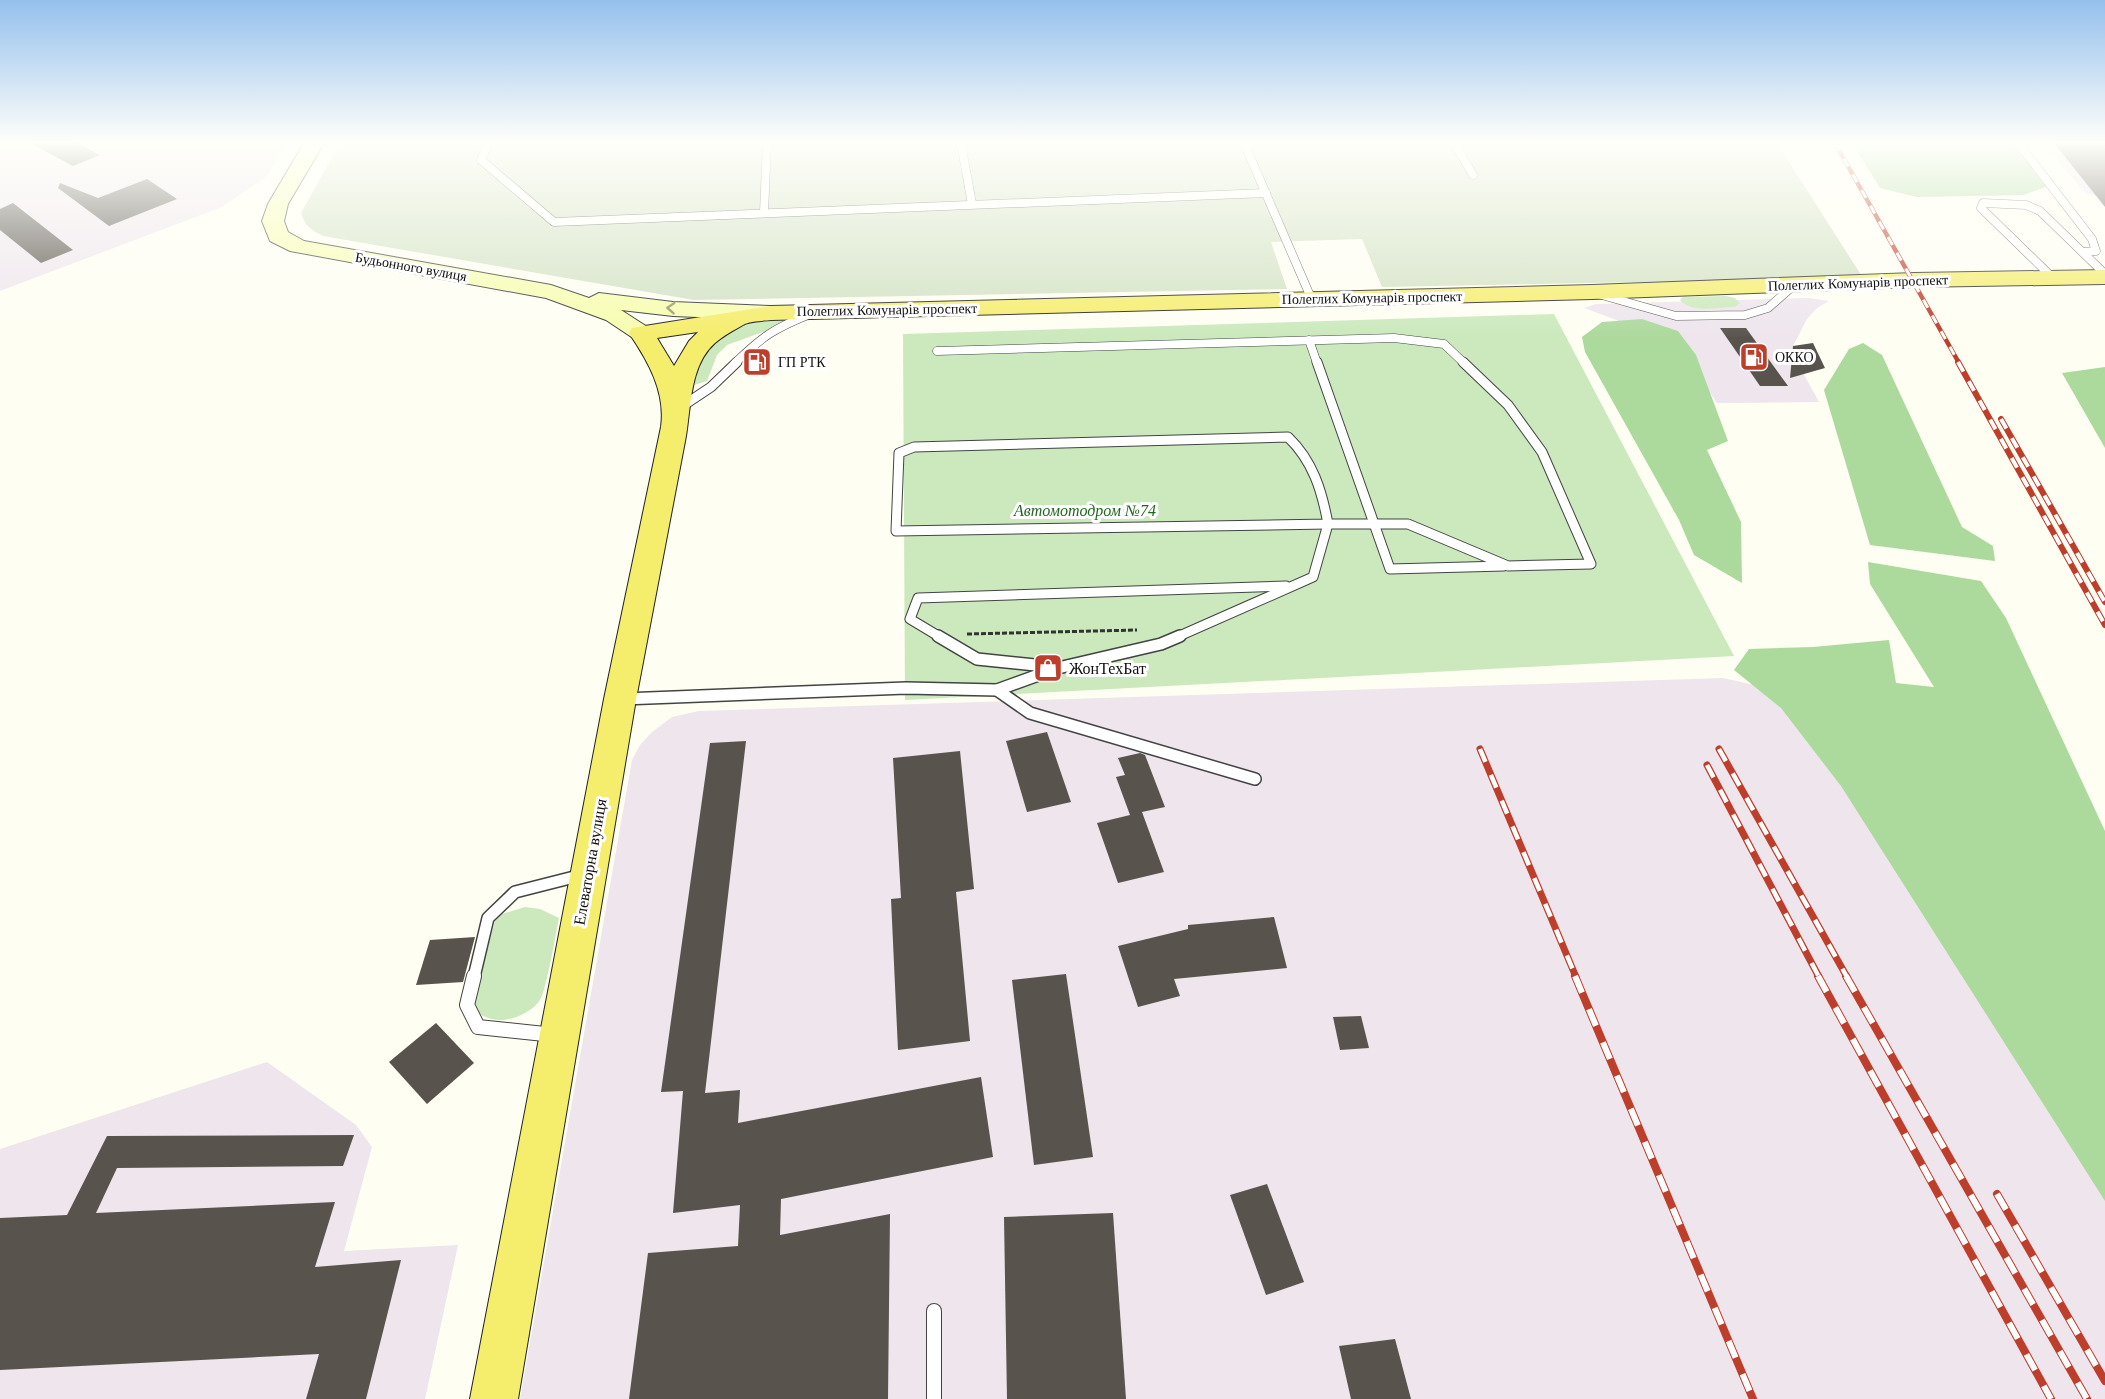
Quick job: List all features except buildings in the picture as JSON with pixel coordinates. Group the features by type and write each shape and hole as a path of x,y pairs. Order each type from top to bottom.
{"main road":[{"name":"Будьонного вулиця","path":"277,208 273,221 278,236 298,246 551,292 614,315 641,333"},
{"name":"Полеглих Комунарів проспект","path":"641,333 771,313 816,311 1312,300 2105,275"},
{"path":"551,292 638,306 771,313"},
{"path":"675,411 681,381 702,339 730,323 771,313"},
{"name":"Елеваторна вулиця","path":"494,1399 620,699 671,444 675,411 661,363 641,333"}],"lane":[{"path":"538,208 554,222 861,208"},
{"path":"1273,208 1312,300"},
{"path":"1981,208 2053,278"},
{"path":"2034,208 2040,211 2105,275"},
{"path":"2068,208 2092,239 2096,251 2083,252"},
{"path":"675,411 711,387 762,337 776,328 816,311"},
{"path":"937,351 1309,340 1394,338 1444,344 1508,405 1542,452 1591,564 1390,568 1309,340"},
{"path":"620,699 906,688 997,690 1058,668 1161,644 1312,577 1328,524 1322,490 1301,447 1288,437 914,447 899,453 896,531 1328,524 1408,524 1508,566"},
{"path":"1058,668 977,659 910,619 918,598 1292,586"},
{"path":"997,690 1030,712 1255,779"},
{"path":"559,1035 478,1027 467,1005 488,918 515,892 572,876 588,874"},
{"path":"934,1311 934,1399"}],"path":[{"path":"936,634 1147,630"}],"shaded area":[{"path":"0,208 219,208 0,291"},
{"name":"ОККО","path":"1808,298 1829,301 1817,308 1807,319 1793,346 1794,356 1819,402 1717,403 1696,372 1630,325 1584,308 1596,304"},
{"path":"1723,678 1772,689 2105,1126 2105,1399 520,1399 632,760 640,745 652,732 672,717 699,711"},
{"path":"267,1062 356,1125 372,1147 344,1251 458,1245 425,1399 0,1399 0,1149"}],"green space":[{"path":"304,208 1819,208 1863,278 1382,287 1362,239 1271,242 1287,289 694,300 323,236 309,227 301,213"},
{"path":"1726,296 1735,298 1740,303 1735,307 1698,308 1691,307 1680,300 1683,297"},
{"name":"Автомотодром №74","path":"1554,314 1734,656 905,700 903,334"},
{"path":"774,319 798,319 727,345 717,355 707,381 694,385 701,357 725,329"},
{"path":"1642,319 1678,331 1696,355 1728,441 1707,450 1741,522 1742,583 1694,555 1679,520 1585,352 1582,337 1602,322"},
{"path":"1863,343 1882,355 1962,527 1993,546 1995,561 1870,545 1824,390 1849,349"},
{"path":"2105,367 2105,448 2062,373"},
{"path":"1868,562 1981,581 2006,618 2105,831 2105,1201 1841,786 1781,708 1734,670 1749,649 1813,647 1889,640 1896,683 1934,687 1870,584"},
{"path":"525,907 540,909 559,918 542,995 532,1008 516,1017 499,1020 487,1017 480,1014 472,1004 495,921 502,914"}],"railway":[{"path":"1872,208 1959,363"},
{"path":"1958,362 2105,625"},
{"path":"2001,419 2105,602"},
{"path":"1480,749 1576,977"},
{"path":"1719,749 1847,977"},
{"path":"1707,765 1819,977"},
{"path":"1575,976 1753,1399"},
{"path":"1818,976 2051,1399"},
{"path":"1846,976 2087,1399"},
{"path":"1997,1194 2105,1381"}],"place":[{"name":"ОККО","path":"1754,357"},
{"name":"ГП РТК","path":"757,362"},
{"name":"ЖонТехБат","path":"1048,668"}]}
